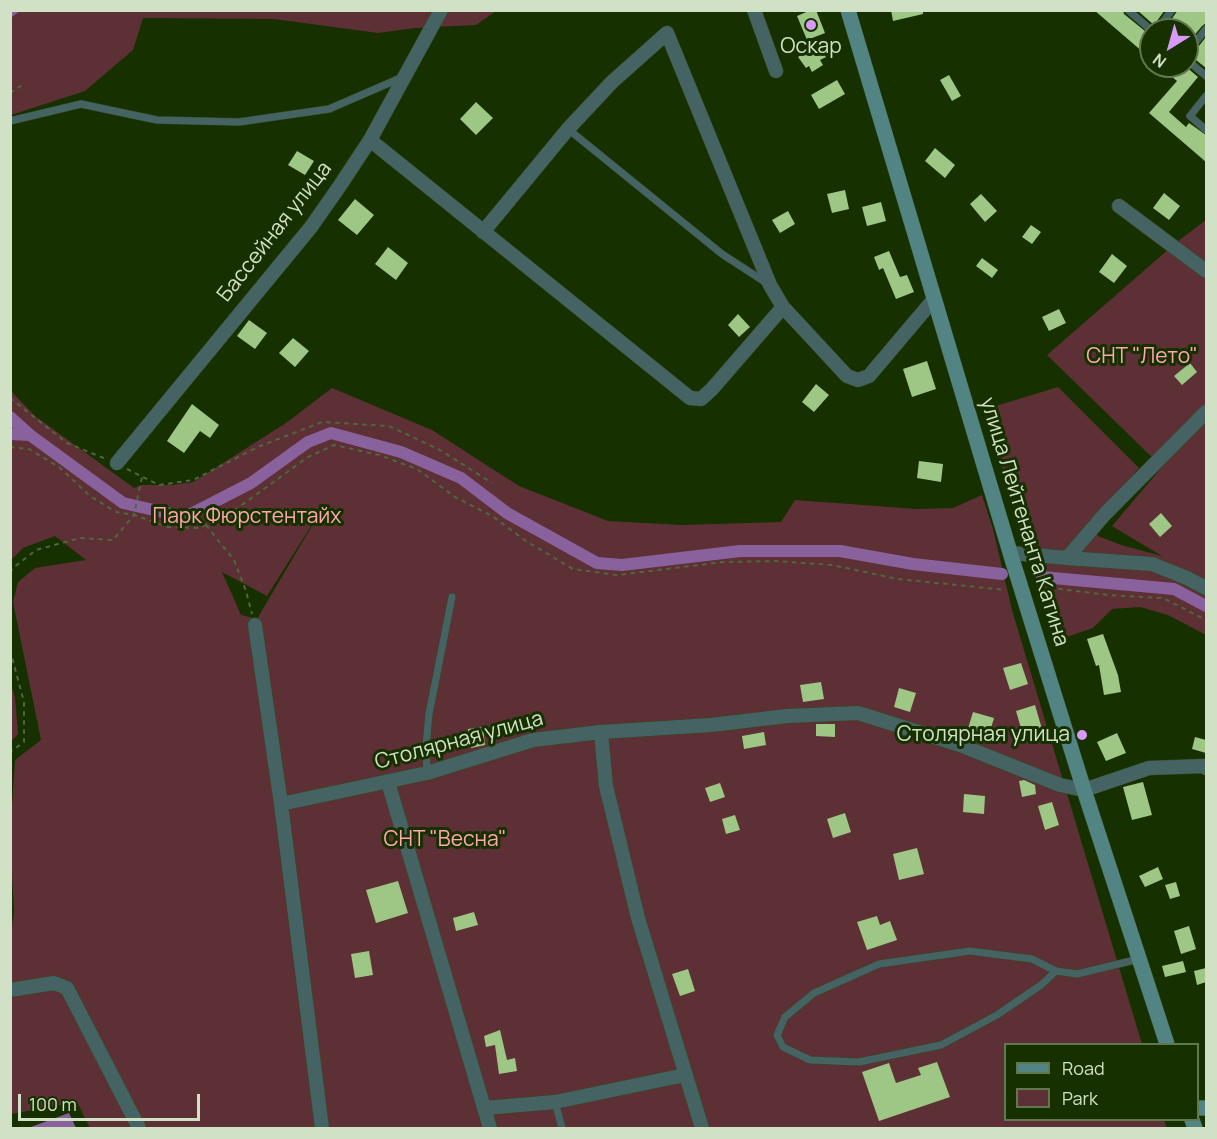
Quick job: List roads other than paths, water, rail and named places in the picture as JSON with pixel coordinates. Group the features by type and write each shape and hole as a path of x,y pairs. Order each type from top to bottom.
{"street":[{"name":"Бассейная улица","path":"117,463 311,227 370,140 441,10"},
{"path":"754,10 776,71"},
{"name":"улица Лейтенанта Катина","path":"848,10 1011,553 1084,789 1167,1043"},
{"path":"483,232 568,129 612,82 667,33 770,285 783,306 847,376 858,380 869,376 934,299"},
{"path":"370,140 690,398 701,399 712,389 783,306"},
{"path":"1119,206 1206,271"},
{"path":"1067,558 1104,514 1206,412"},
{"path":"1011,553 1152,564 1206,588"},
{"path":"255,625 281,804 322,1128"},
{"name":"Столярная улица","path":"281,804 427,773 533,740 601,732 711,725 787,716 858,713 960,745 1060,785 1084,789 1149,768 1204,766 1206,768"},
{"path":"601,732 606,786 630,885 702,1128"},
{"path":"388,782 490,1128"},
{"path":"10,990 54,983 67,988 139,1128"},
{"path":"485,1108 555,1102 685,1075"}],"lane":[{"path":"10,121 81,104 157,120 239,122 329,109 405,76"},
{"path":"1206,96 1190,116 1206,130"},
{"path":"568,129 722,254 770,285"},
{"path":"427,773 426,746 429,714 452,597"},
{"path":"1056,971 1041,985 997,1015 941,1045 859,1062 810,1060 783,1047 777,1035 785,1017 814,993 879,964 970,951 1032,959 1056,971 1077,974 1139,959"},
{"path":"555,1102 562,1128"}],"waterway":[{"path":"10,16 18,10"},
{"path":"10,417 30,435 123,503 185,517 251,483 308,442 331,433 401,452 461,478 507,513 597,563 622,565 740,551 840,551 913,564 1002,574"},
{"path":"10,434 30,435"},
{"path":"1042,577 1174,589 1206,606"}],"place":[{"name":"Оскар","path":"811,25"},
{"name":"Столярная улица","path":"1082,735"}],"park label":[{"name":"СНТ \"Лето\"","path":"1142,357"},
{"name":"Парк Фюрстентайх","path":"247,517"},
{"name":"СНТ \"Весна\"","path":"445,840"}]}
